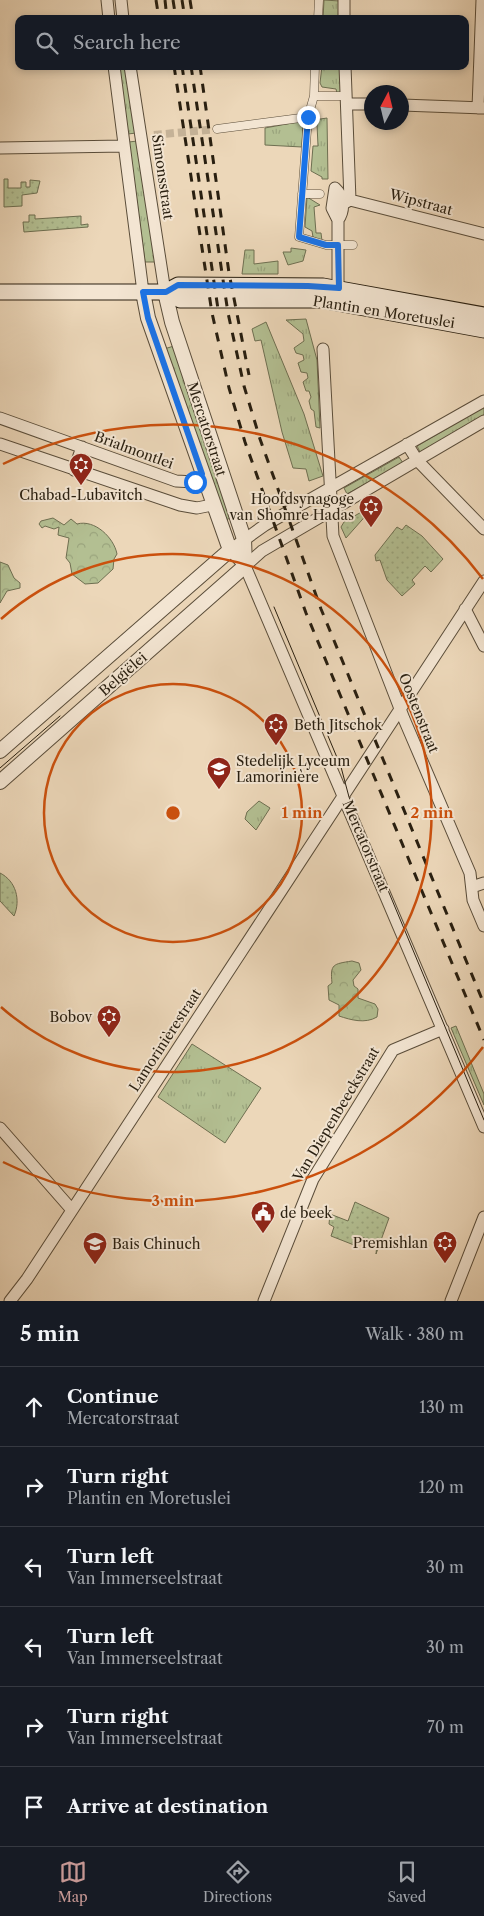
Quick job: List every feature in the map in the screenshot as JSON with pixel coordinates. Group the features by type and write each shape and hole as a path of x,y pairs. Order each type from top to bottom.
{"main road":[{"name":"Plantin en Moretuslei","path":"0,292 166,292 180,300 302,300 338,295 484,315"},
{"name":"Plantin en Moretuslei","path":"338,295 484,330"}],"street":[{"path":"107,0 109,15"},
{"path":"121,0 123,15"},
{"path":"318,15 319,0"},
{"path":"344,0 344,15"},
{"path":"409,105 481,108 482,0"},
{"path":"114,70 143,292"},
{"name":"Simonsstraat","path":"131,70 166,292"},
{"path":"315,70 314,96 308,117 299,237 326,245 353,245"},
{"path":"338,220 343,213 346,202 345,70"},
{"path":"314,96 364,103"},
{"path":"217,129 308,117"},
{"path":"0,148 124,146"},
{"path":"338,295 338,220 332,208 335,188 346,202"},
{"path":"302,194 320,194"},
{"name":"Wipstraat","path":"346,202 484,234"},
{"name":"Mercatorstraat","path":"143,292 148,318 212,505 230,550 245,566 484,1127"},
{"name":"Mercatorstraat","path":"166,292 172,322 244,539 245,566"},
{"name":"Oostenstraat","path":"323,349 333,536 400,709 470,873 473,900 484,926"},
{"path":"230,550 329,483 407,444 484,401"},
{"name":"Brialmontlei","path":"0,418 176,481 195,482 202,474"},
{"path":"245,566 262,551 484,421"},
{"path":"0,444 180,505 197,508 212,505"},
{"path":"407,444 417,460 484,529"},
{"name":"Brialmontlei","path":"74,470 82,447"},
{"name":"Belgiëlei","path":"0,751 230,550"},
{"name":"Belgiëlei","path":"0,782 245,566"},
{"name":"Lamorinièrestraat","path":"10,1301 72,1210 484,581"},
{"path":"465,609 484,646"},
{"path":"472,888 484,882"},
{"name":"Van Diepenbeeckstraat","path":"264,1301 313,1179 393,1050 443,1028"},
{"path":"0,1128 72,1210"},
{"path":"451,1301 484,1217"}],"green space":[{"path":"324,0 340,1 340,15 323,15"},
{"path":"120,70 128,70 136,133 128,134"},
{"path":"322,70 341,70 341,93 337,93 336,89 322,87 320,83"},
{"path":"327,118 328,179 322,179 322,177 311,171 313,146 318,146 317,124 314,124 314,120"},
{"path":"303,121 302,147 265,145 265,128"},
{"path":"137,141 155,262 145,262 129,142"},
{"path":"4,179 8,179 8,188 21,188 21,182 26,182 26,187 30,187 30,180 40,181 37,193 22,195 22,206 4,207"},
{"path":"307,197 320,205 314,207 316,233 321,233 322,241 313,237 312,231 305,227"},
{"path":"29,215 35,215 35,219 81,216 81,225 88,224 88,227 24,232 23,222 29,222"},
{"path":"291,248 306,250 303,261 288,265 283,252 291,252"},
{"path":"245,250 254,250 254,264 278,261 278,274 242,274"},
{"path":"306,319 317,360 320,428 316,427 314,411 311,409 309,401 311,397 309,391 306,391 303,382 308,378 307,373 301,372 298,363 304,360 303,355 296,353 294,348 304,341 303,334 286,320"},
{"path":"266,322 304,414 323,476 309,481 306,469 293,468 282,432 261,340 255,341 252,329"},
{"path":"174,346 231,517 224,522 164,349"},
{"path":"484,407 484,415 420,452 417,446"},
{"path":"399,457 403,463 347,494 344,488"},
{"path":"377,503 346,538 341,527 344,522"},
{"path":"53,518 64,525 71,519 77,524 90,524 108,536 117,554 114,559 113,569 98,583 85,584 72,574 70,563 66,558 69,538 58,535 59,527 54,529 45,526 42,528 39,524 41,521"},
{"path":"406,525 422,536 443,559 431,572 425,566 412,580 415,584 402,596 387,580 380,560 376,561 375,555 397,527 402,530"},
{"path":"0,562 8,565 14,578 20,583 20,588 7,591 0,603"},
{"path":"259,801 270,808 256,830 245,819 247,812"},
{"path":"0,873 10,881 16,891 17,904 14,916 0,901"},
{"path":"352,961 359,963 361,970 353,980 354,986 358,989 358,998 375,1004 378,1009 377,1017 372,1019 358,1021 339,1016 339,1005 329,1000 328,986 332,983 332,968 337,964"},
{"path":"456,1026 484,1094 484,1105 451,1028"},
{"path":"192,1044 261,1088 225,1143 158,1097"},
{"path":"355,1202 389,1218 376,1254 377,1244 371,1242 368,1245 370,1240 358,1236 354,1245 331,1236 334,1227 329,1224 330,1214 348,1221"}],"tunnel":[{"path":"154,135 217,129"}],"tram line":[{"path":"274,607 341,767 349,797 484,1120"},
{"path":"0,768 60,716"}],"railway":[{"path":"156,0 158,15"},
{"path":"165,0 167,15"},
{"path":"173,0 175,15"},
{"path":"182,0 184,15"},
{"path":"190,0 192,15"},
{"path":"175,70 212,313 229,388 245,442 306,613 484,1040"},
{"path":"183,70 218,309"},
{"path":"192,70 228,313 244,386 260,439 321,609 484,1004"},
{"path":"201,70 229,273 249,375"}],"place":[{"name":"Chabad-Lubavitch","path":"81,486"},
{"name":"Hoofdsynagoge van Shomre Hadas","path":"371,528"},
{"name":"Beth Jitschok","path":"276,746"},
{"name":"Stedelijk Lyceum Lamorinière","path":"219,790"},
{"name":"Bobov","path":"109,1038"},
{"name":"de beek","path":"263,1234"},
{"name":"Premishlan","path":"445,1264"},
{"name":"Bais Chinuch","path":"95,1265"}],"route":[{"path":"195,482 202,474 148,318 143,292 166,292 178,285 339,288 338,245 326,245 299,237 308,117"}]}
